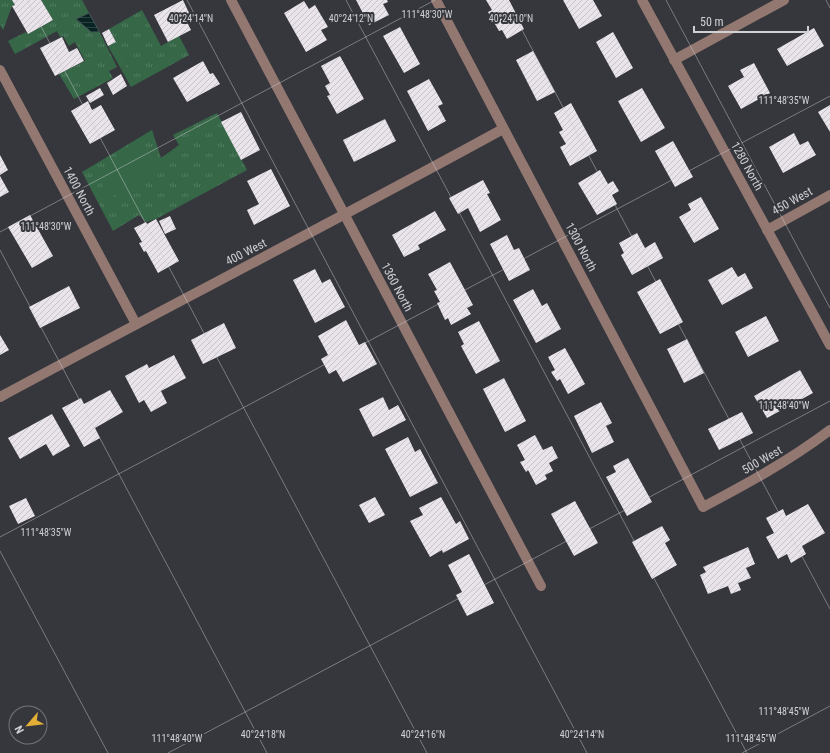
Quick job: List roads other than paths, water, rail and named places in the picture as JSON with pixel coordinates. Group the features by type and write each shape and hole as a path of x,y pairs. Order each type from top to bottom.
{"street":[{"name":"1360 North","path":"231,0 541,586"},
{"name":"1300 North","path":"436,0 702,507"},
{"name":"1280 North","path":"642,0 830,345"},
{"path":"674,60 784,0"},
{"name":"1400 North","path":"0,70 136,324"},
{"name":"400 West","path":"0,397 503,129"},
{"name":"450 West","path":"767,230 830,195"},
{"name":"500 West","path":"702,507 770,471 830,430"}]}
